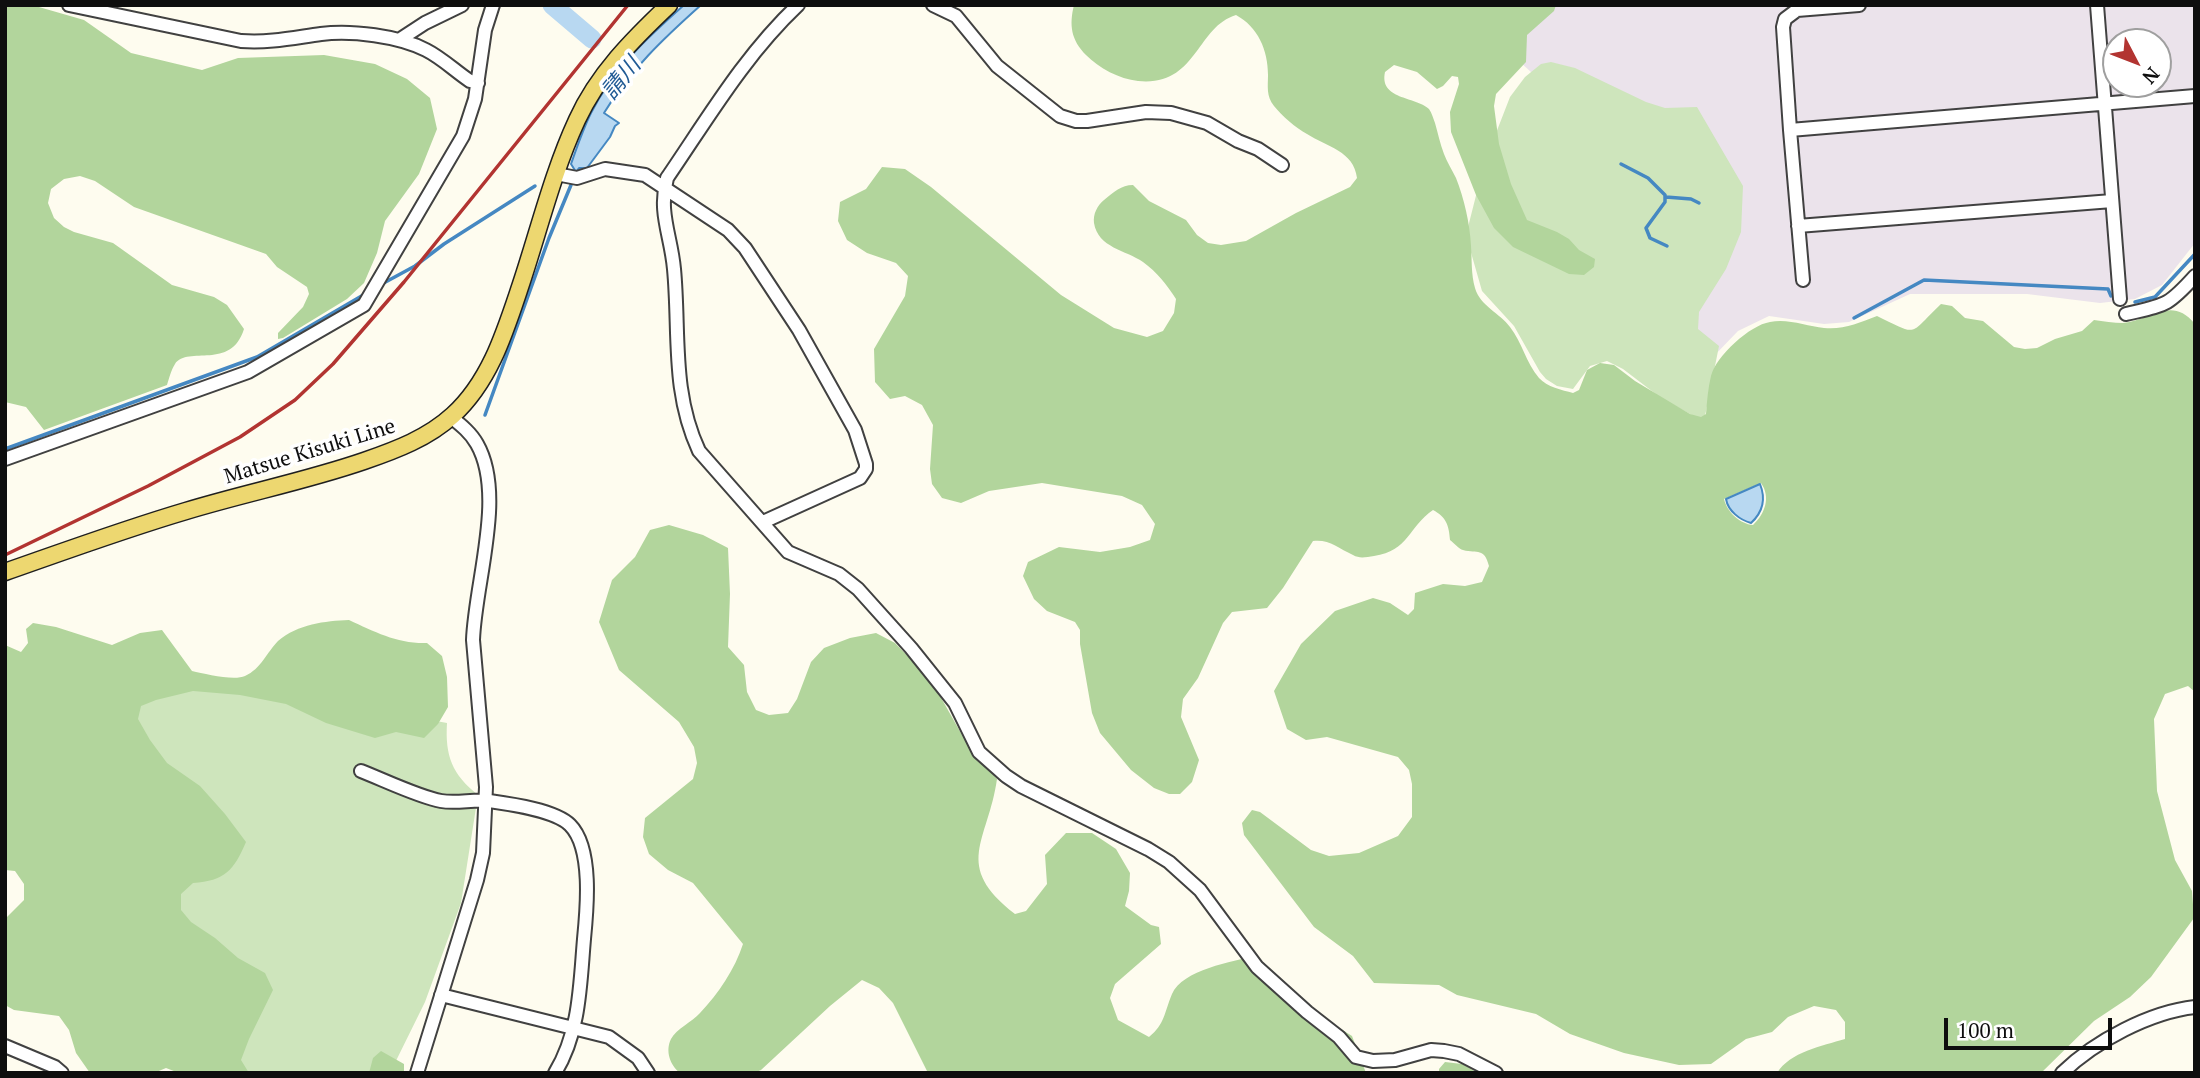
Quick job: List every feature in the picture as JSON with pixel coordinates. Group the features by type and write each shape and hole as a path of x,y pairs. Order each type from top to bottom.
{"main road":[{"name":"Matsue Kisuki Line","path":"5,572 139,525 329,473 422,438 451,417 467,401 488,371 504,334 556,174 578,118 615,61 669,5"}],"street":[{"path":"69,5 241,41 270,43 323,33 348,33 400,40 428,51 478,83"},
{"path":"400,40 425,23 462,5"},
{"path":"5,459 248,372 364,305 457,147 470,116 478,83 485,30 493,5"},
{"path":"798,5 772,30 744,64 667,178 664,190 662,204 674,269 675,336 680,389 690,432 699,451 788,552 839,574 858,589 911,648 955,703 979,752 1021,786 1169,862 1200,890 1257,967 1339,1037 1356,1057 1373,1062 1395,1060 1431,1050 1444,1051 1459,1054 1496,1073"},
{"path":"933,5 956,16 996,66 1060,116 1087,121 1156,111 1171,113 1207,123 1282,164"},
{"path":"1803,281 1783,27 1785,19 1797,10 1859,5"},
{"path":"2097,5 2120,299"},
{"path":"1790,130 2195,96"},
{"path":"556,174 577,178 605,169 645,175 664,190 729,230 746,248 799,330 855,430 866,469 860,478 763,522"},
{"path":"1798,226 2112,201"},
{"path":"2126,314 2164,306 2195,276"},
{"path":"417,1073 477,880 484,839 486,800 472,640 489,519 489,485 477,443 469,432 451,417"},
{"path":"361,771 442,801 486,800 545,812 570,824 580,843 586,883 586,910 579,1005 574,1028 555,1073"},
{"path":"441,995 615,1041 638,1058 648,1073"},
{"path":"2062,1073 2089,1051 2120,1032 2139,1023 2195,1007"},
{"path":"5,1046 55,1067 62,1073"}],"shaded area":[{"path":"1540,5 2195,5 2195,243 2162,285 2135,299 2100,303 2027,294 1910,294 1849,322 1824,324 1769,316 1738,331 1712,358 1534,106 1531,72 1520,62 1524,41"}],"green space":[{"path":"5,5 32,5 84,20 131,53 202,70 238,58 324,55 375,64 407,79 430,98 437,129 419,174 385,221 377,253 364,283 347,299 278,339 278,333 303,307 309,294 307,287 277,267 266,254 134,207 95,181 80,176 64,179 51,189 48,203 54,218 64,227 113,243 172,285 214,297 227,305 244,329 238,342 230,350 220,354 181,359 175,364 167,385 44,430 26,407 5,402"},
{"path":"1074,5 1556,5 1554,11 1527,35 1526,62 1496,94 1494,106 1499,144 1511,184 1527,220 1557,232 1595,259 1594,267 1584,275 1569,274 1513,247 1494,228 1476,195 1451,132 1450,112 1459,84 1458,77 1452,76 1437,89 1417,72 1394,65 1385,72 1385,81 1387,88 1393,93 1423,105 1432,114 1464,203 1473,278 1478,294 1510,327 1539,378 1564,391 1573,393 1579,390 1587,370 1600,363 1614,365 1690,414 1701,417 1706,414 1708,390 1714,368 1727,351 1753,329 1777,321 1838,328 1877,316 1907,330 1913,330 1941,304 1952,306 1965,318 1983,321 2014,347 2025,349 2037,348 2082,331 2094,320 2123,323 2169,310 2178,311 2195,324 2195,692 2188,686 2165,694 2154,719 2157,791 2175,860 2192,891 2194,918 2151,977 2130,997 2094,1021 2041,1073 1777,1073 1798,1055 1845,1039 1845,1022 1836,1010 1814,1006 1788,1017 1772,1032 1746,1039 1711,1064 1679,1065 1624,1053 1570,1034 1536,1014 1457,995 1439,985 1374,983 1353,956 1314,927 1244,835 1242,823 1252,810 1260,812 1311,850 1329,856 1359,853 1398,836 1412,817 1412,784 1409,770 1398,757 1327,737 1306,740 1287,729 1274,691 1301,644 1335,611 1373,598 1390,603 1408,615 1414,609 1415,593 1443,584 1465,586 1482,582 1489,566 1485,556 1480,552 1461,549 1450,540 1446,522 1433,510 1401,544 1386,553 1358,557 1329,543 1313,541 1267,608 1232,612 1223,623 1198,678 1183,699 1181,717 1199,760 1192,782 1180,794 1169,794 1154,788 1131,770 1100,733 1092,713 1080,630 1075,622 1047,611 1034,599 1023,576 1028,562 1059,547 1100,552 1130,547 1150,540 1155,524 1142,505 1122,496 1042,483 989,491 961,503 942,498 932,484 930,469 933,425 922,405 905,396 890,399 875,382 874,349 905,296 908,276 896,263 867,253 847,240 838,221 840,202 866,189 882,167 905,169 931,187 1061,295 1114,328 1147,337 1163,331 1174,313 1176,299 1148,266 1101,238 1094,223 1096,210 1114,192 1133,185 1149,201 1186,220 1197,235 1208,243 1221,245 1246,241 1350,187 1357,178 1355,169 1345,156 1298,128 1271,102 1264,48 1256,33 1236,15 1212,31 1194,55 1173,75 1158,80 1138,81 1110,72 1086,55 1074,38","holes":["1761,483 1765,505 1761,516 1753,525 1739,520 1731,513 1724,499"]},
{"path":"1551,62 1575,68 1646,102 1665,108 1697,107 1743,186 1741,232 1726,269 1699,312 1698,329 1719,346 1705,416 1699,419 1661,398 1623,369 1607,361 1590,366 1573,389 1557,386 1540,372 1514,326 1482,291 1466,235 1484,164 1510,97 1525,77 1541,64"},
{"path":"669,525 703,535 728,548 728,647 744,665 747,692 756,710 769,715 788,713 797,699 811,662 824,648 850,638 876,633 895,643 931,680 966,742 997,779 982,836 979,866 984,881 996,897 1015,914 1026,911 1047,884 1045,855 1066,833 1092,833 1116,849 1130,873 1125,906 1151,925 1159,927 1161,944 1115,984 1110,998 1118,1020 1149,1037 1161,1023 1172,994 1186,979 1209,968 1256,956 1319,1015 1352,1036 1366,1073 928,1073 893,1003 879,988 862,980 761,1070 754,1073 680,1073 670,1058 668,1048 671,1039 713,998 731,972 743,944 693,883 668,870 649,854 643,837 645,818 693,779 697,763 694,747 679,722 619,670 599,622 612,580 635,557 650,530"},
{"path":"349,620 396,639 427,643 442,656 447,677 448,707 438,724 424,738 396,732 375,738 326,723 286,704 240,695 193,691 141,706 138,719 167,763 200,786 246,842 232,867 221,877 193,883 181,894 181,910 191,922 238,958 265,973 273,990 241,1060 249,1073 179,1073 166,1068 154,1073 90,1073 76,1053 69,1030 59,1016 14,1010 5,1005 5,919 24,900 24,884 15,871 5,870 5,645 21,652 28,643 26,629 33,623 56,627 112,645 140,633 162,630 192,671 234,678 245,676 260,665 278,641 286,635 303,627"},
{"path":"247,686 447,723 447,745 452,764 462,780 478,795 461,903 425,1002 390,1073 225,1073 171,933 132,753 127,695"},
{"path":"381,1051 404,1064 404,1073 369,1073 373,1058"},
{"path":"1445,1062 1462,1064 1478,1073 1439,1073"}],"water":[{"path":"684,5 701,5 661,42 614,97 604,113 619,123 587,168 579,168 576,172 571,164 585,125 600,97 632,54"},
{"path":"1760,484 1762,505 1751,523 1735,514 1726,499"}],"waterway":[{"path":"552,5 592,39"},
{"path":"1621,164 1648,178 1665,195 1665,202 1646,228 1650,238 1667,246"},
{"path":"485,415 571,185"},
{"name":"請川","path":"380,285 415,266 444,244 535,186"},
{"path":"1666,197 1691,199 1699,203"},
{"path":"2135,302 2155,297 2195,254"},
{"path":"1854,318 1924,280 2108,289 2111,296"},
{"path":"5,449 257,357 365,294"}],"railway":[{"path":"5,555 148,486 240,437 295,400 333,364 404,282 628,5"}]}
